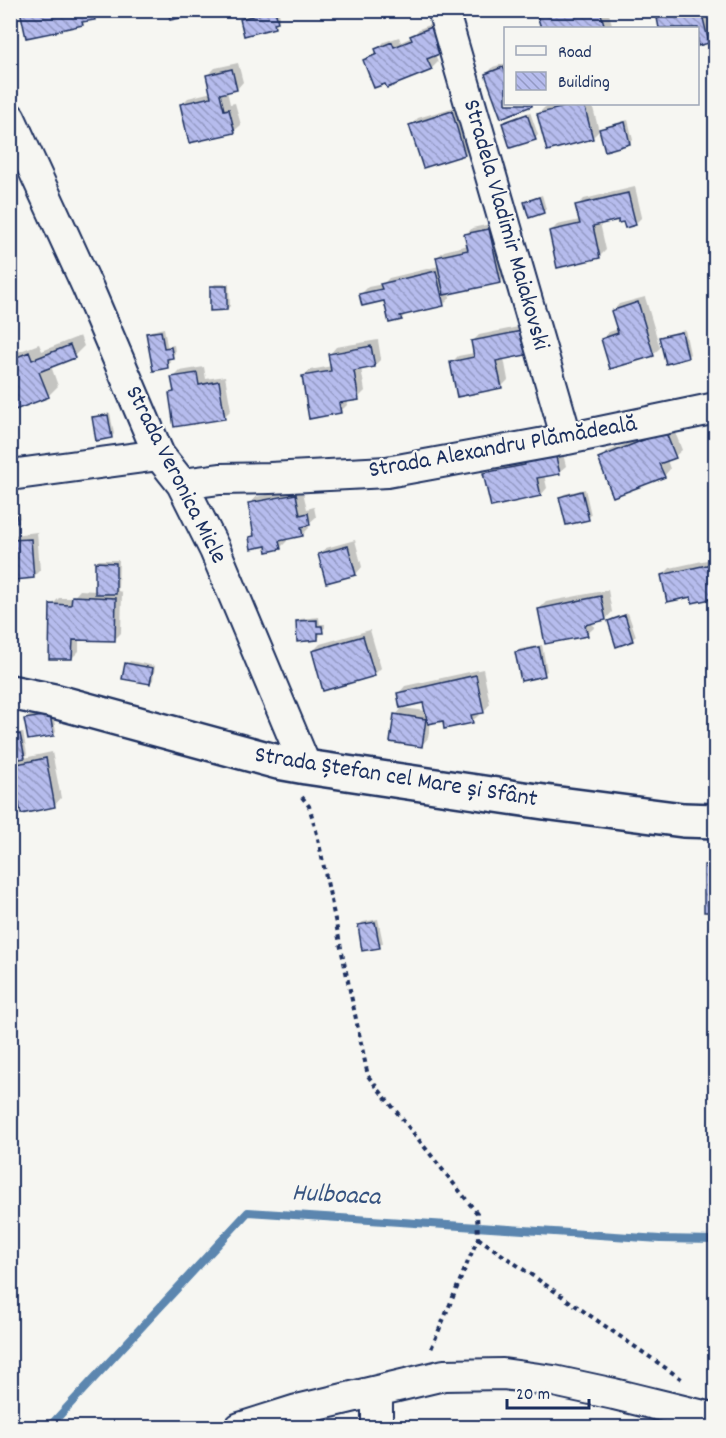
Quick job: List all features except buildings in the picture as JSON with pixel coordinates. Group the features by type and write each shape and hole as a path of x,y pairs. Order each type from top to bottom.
{"street":[{"name":"Stradela Vladimir Maiakovski","path":"443,10 567,439"},
{"name":"Strada Veronica Micle","path":"10,118 88,288 159,455 182,484 215,550 292,764"},
{"name":"Strada Alexandru Plămădeală","path":"182,484 220,479 387,472 567,439 716,408"},
{"path":"10,475 159,455"},
{"name":"Strada Ștefan cel Mare și Sfânt","path":"10,692 54,701 292,764 544,802 683,820 716,821"},
{"path":"240,1428 297,1410 444,1375 503,1374 554,1381 716,1419"},
{"path":"377,1392 377,1428"}],"path":[{"path":"292,764 314,823 368,1076 477,1213 478,1238 427,1359"},
{"path":"478,1238 687,1383"}],"waterway":[{"name":"Hulboaca","path":"48,1428 248,1212 660,1239 716,1240"}]}
